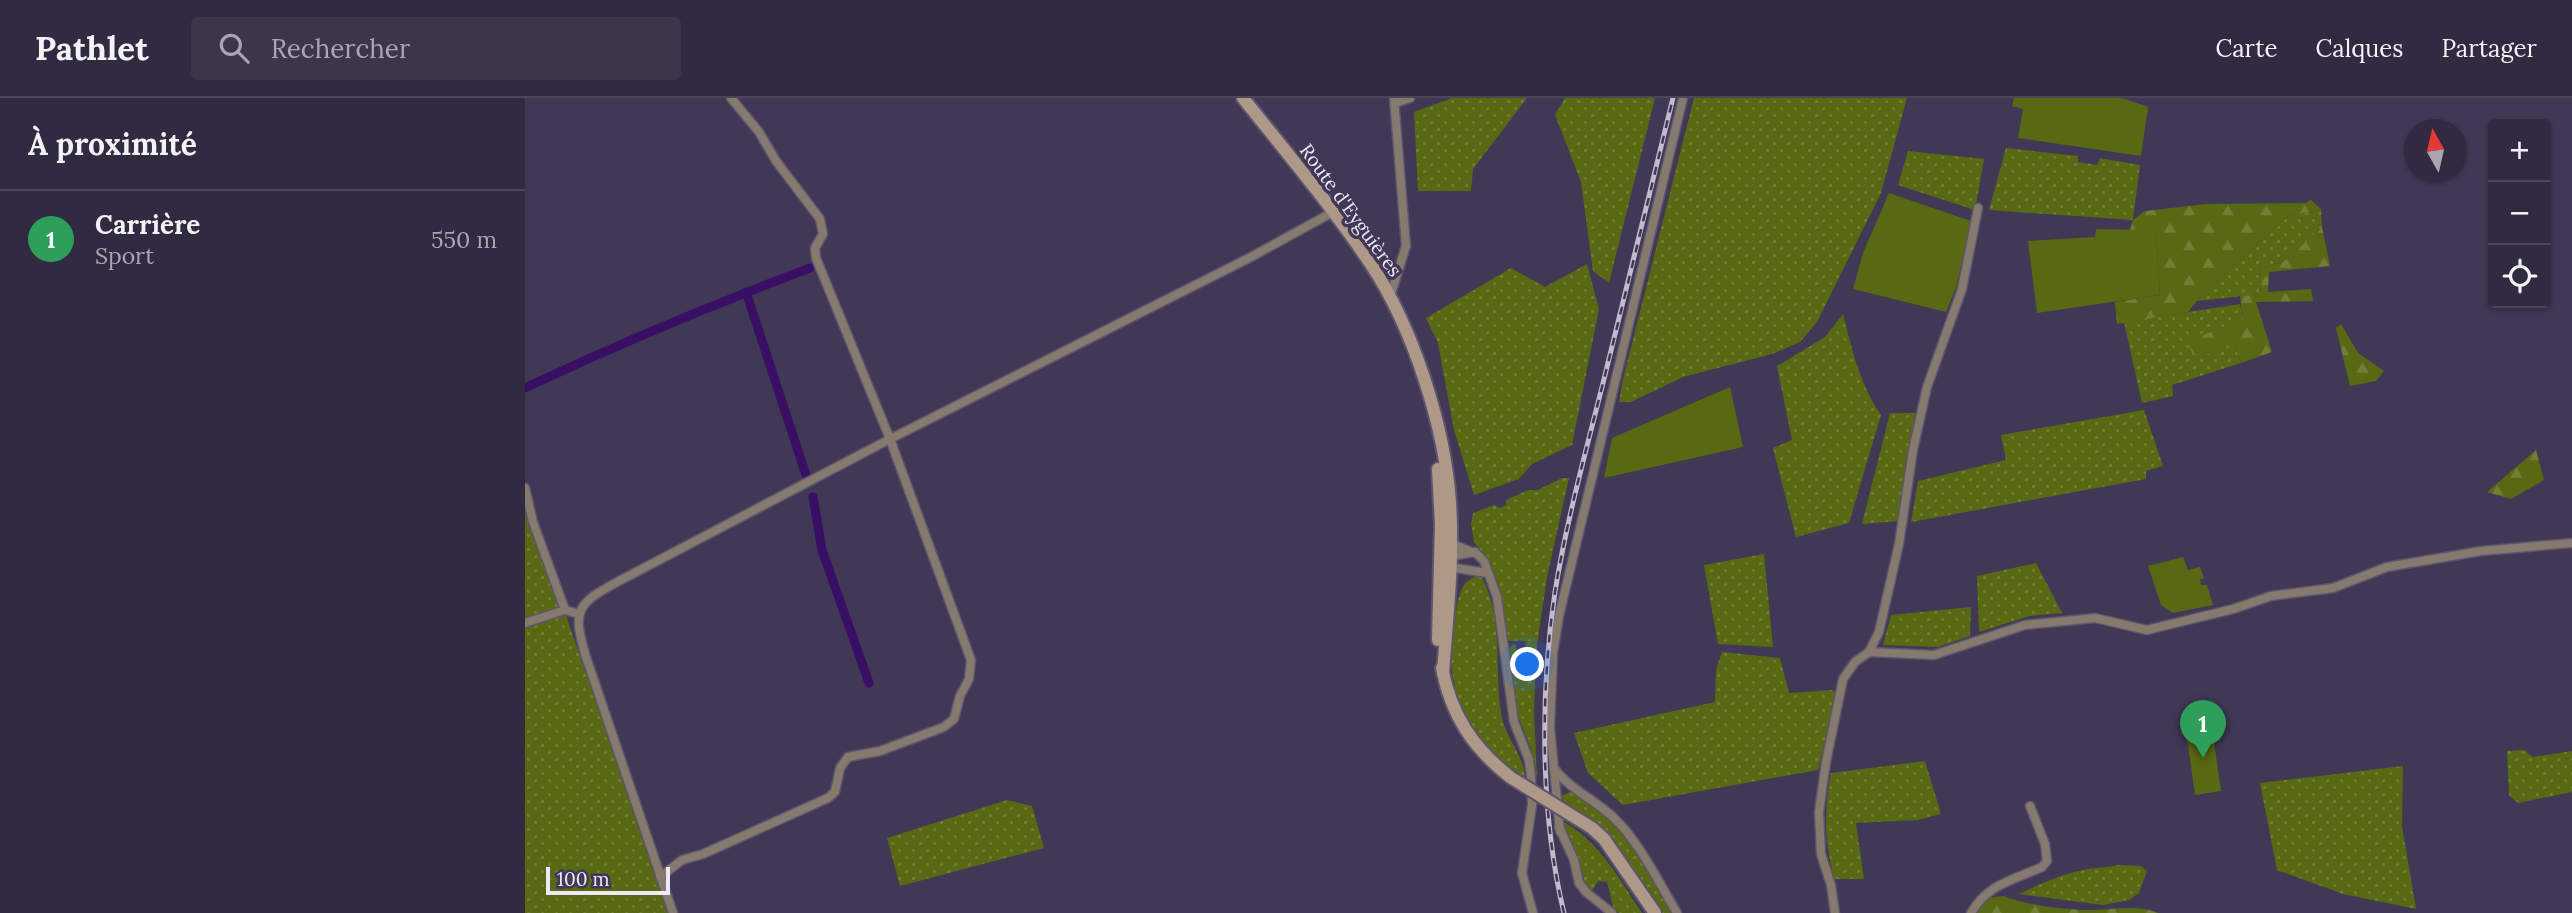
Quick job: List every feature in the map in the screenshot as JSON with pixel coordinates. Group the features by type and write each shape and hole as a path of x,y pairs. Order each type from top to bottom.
{"main road":[{"name":"Route d'Eyguières","path":"1243,98 1371,264 1412,345 1428,393 1446,464 1448,560 1439,649 1448,697 1473,743 1510,777 1604,839 1655,913"},
{"name":"Route d'Eyguières","path":"1428,393 1448,560"}],"street":[{"path":"660,877 682,860 703,854 828,797 835,792 840,768 848,757 880,751 944,727 954,719 960,696 969,679 971,660 890,439 816,258 815,248 823,234 820,219 776,160 759,132 731,98"},
{"path":"1390,297 1406,246 1394,101 1410,98"},
{"path":"1612,913 1579,883 1574,860 1560,831 1553,808 1553,653 1559,616 1683,98"},
{"path":"1835,913 1831,885 1821,853 1819,813 1843,679 1855,662 1869,652 1879,632 1899,544 1913,450 1927,387 1962,289 1978,208"},
{"path":"673,913 579,635 579,614 593,595 890,439 1251,257 1332,212"},
{"path":"525,488 538,535 565,610"},
{"path":"1869,652 1934,655 2025,625 2095,618 2147,630 2233,609 2271,596 2333,588 2387,567 2481,551 2568,543"},
{"path":"1448,560 1475,552"},
{"path":"1448,560 1475,552"},
{"path":"1475,552 1484,561 1499,608 1514,722 1529,760 1532,805 1522,873 1533,913"},
{"path":"1448,560 1487,573"},
{"path":"525,623 565,610 579,614"},
{"path":"1553,765 1565,782 1625,829 1677,913"},
{"path":"1971,913 1985,893 2042,867 2047,861 2045,844 2030,806"}],"green space":[{"path":"1452,98 1527,98 1473,169 1471,191 1418,191 1414,112"},
{"path":"1565,98 1655,98 1609,283 1593,271 1581,182 1555,115"},
{"path":"1694,98 1907,98 1881,193 1817,322 1800,342 1772,354 1683,377 1631,402 1619,402 1623,379"},
{"path":"2014,98 2122,98 2148,107 2141,156 2018,138 2023,109 2012,106"},
{"path":"2006,148 2078,156 2078,162 2097,165 2100,158 2140,165 2133,220 1989,210"},
{"path":"1908,151 1984,159 1975,210 1898,185"},
{"path":"1889,193 1971,221 1956,288 1946,312 1853,289 1863,253"},
{"path":"2311,200 2321,209 2286,217 2188,312 2117,324 2115,302 2160,295 2156,231 2130,230 2133,220 2145,211 2206,204 2305,203"},
{"path":"2321,209 2322,227 2283,262 2259,268 2261,294 2197,301 2286,217"},
{"path":"2322,227 2330,266 2269,272 2268,292 2311,289 2313,301 2256,302 2272,352 2241,363 2235,346 2194,358 2187,341 2243,320 2240,296 2261,294 2259,268 2283,262"},
{"path":"2096,229 2156,230 2160,295 2037,313 2028,241 2095,237"},
{"path":"1587,264 1599,309 1572,445 1532,464 1519,479 1474,495 1454,430 1438,343 1426,318 1511,268 1545,287"},
{"path":"2240,304 2244,320 2194,357 2235,346 2241,363 2172,385 2173,396 2142,403 2124,322"},
{"path":"1843,314 1862,379 1881,415 1849,523 1796,537 1773,448 1792,440 1777,366 1825,337"},
{"path":"2341,324 2358,353 2384,371 2376,381 2350,386 2336,328"},
{"path":"1730,387 1743,447 1604,478 1612,438"},
{"path":"2144,410 2163,466 2146,471 2146,479 1911,522 1918,481 2006,460 2001,435"},
{"path":"1890,413 1916,413 1899,521 1862,524"},
{"path":"2536,450 2544,480 2511,499 2487,492"},
{"path":"1562,478 1569,478 1547,577 1536,652 1534,713 1537,778 1531,749 1513,704 1508,649 1515,643 1520,661 1523,661 1526,641 1507,641 1500,590 1490,562 1474,542 1471,524 1473,513 1494,505 1500,508 1506,505 1506,500 1528,490 1538,490"},
{"path":"525,512 567,618 668,913 525,913"},
{"path":"1764,554 1773,647 1718,644 1704,565"},
{"path":"2183,557 2188,570 2200,567 2204,578 2200,579 2201,585 2207,585 2213,605 2173,613 2161,605 2148,566"},
{"path":"2036,563 2062,613 2030,616 1979,632 1977,576"},
{"path":"1478,576 1482,578 1494,612 1502,718 1522,763 1525,779 1486,746 1461,707 1454,685 1451,661 1457,605 1464,585"},
{"path":"1971,607 1970,636 1938,647 1883,645 1891,615"},
{"path":"1722,652 1780,658 1789,693 1832,690 1837,693 1818,770 1623,805 1588,773 1574,733 1715,702 1716,670"},
{"path":"2211,721 2221,791 2195,795 2185,724"},
{"path":"2524,750 2533,757 2572,751 2572,792 2518,803 2509,795 2507,751"},
{"path":"1925,761 1941,814 1918,820 1856,823 1864,879 1834,879 1826,826 1831,773"},
{"path":"2403,766 2402,826 2416,909 2343,894 2277,870 2260,783"},
{"path":"1572,791 1589,799 1618,826 1672,913 1661,913 1592,821 1563,800 1561,796"},
{"path":"1007,800 1032,806 1044,848 900,886 887,838"},
{"path":"1564,822 1577,830 1598,851 1642,913 1619,913 1613,906 1607,882 1598,881 1592,891 1583,882 1580,867 1566,838"},
{"path":"2118,865 2141,866 2147,871 2139,893 2129,900 2103,905 2019,894 2067,874"},
{"path":"2003,896 2063,909 2131,908 2159,913 1977,913 1986,898"}],"waterway":[{"path":"525,388 666,325 810,268"},
{"path":"746,292 806,475"},
{"path":"813,497 822,550 869,683"}],"railway":[{"path":"1564,913 1550,835 1545,753 1547,670 1555,592 1578,481 1673,98"}],"place":[{"name":"Carrière","path":"2203,758"}]}
